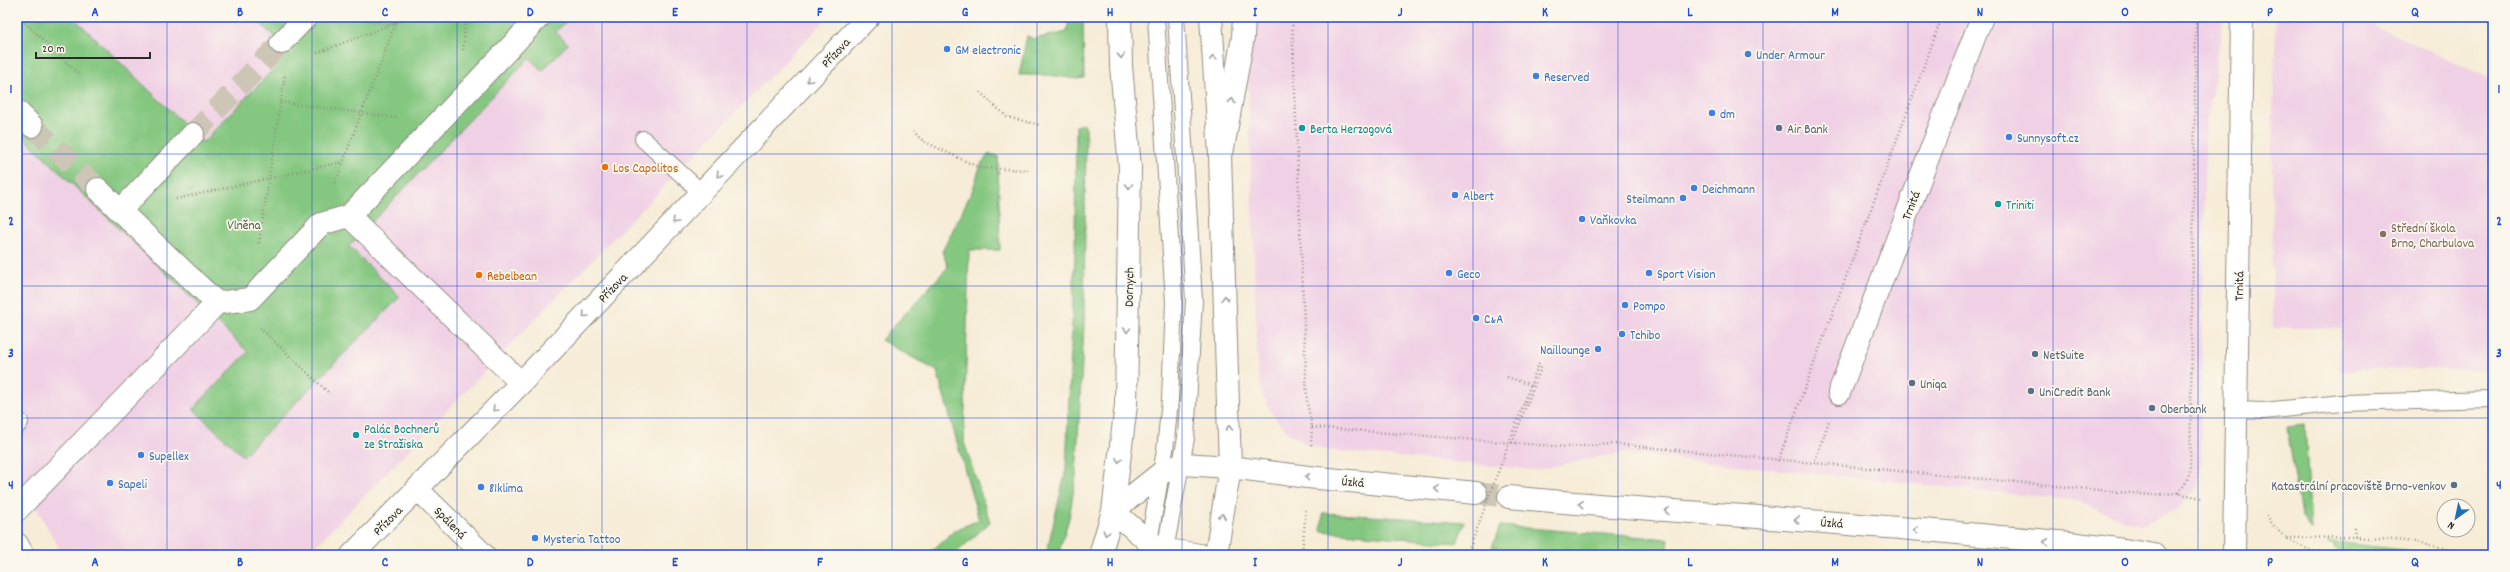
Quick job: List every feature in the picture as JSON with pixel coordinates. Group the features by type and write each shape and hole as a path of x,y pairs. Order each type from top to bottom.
{"street":[{"path":"283,40 306,17"},
{"path":"17,510 224,302 250,299 321,224 349,216 440,123 539,17"},
{"name":"Přízova","path":"352,555 521,383 868,17"},
{"name":"Dornych","path":"1100,555 1113,511 1126,405 1130,168 1121,66 1120,17"},
{"path":"1210,17 1220,167 1230,467 1216,555"},
{"path":"1220,167 1243,37 1244,17"},
{"name":"Trnitá","path":"1839,393 1982,17"},
{"name":"Trnitá","path":"2234,555 2242,17"},
{"path":"128,218 193,134"},
{"path":"98,189 128,218 224,302"},
{"path":"349,216 521,383"},
{"path":"1183,464 1161,473 1113,511 1156,550 1200,555"},
{"name":"Úzká","path":"1183,464 1230,467 1308,477 1476,493"},
{"name":"Spálená","path":"417,489 484,555"},
{"name":"Úzká","path":"1509,497 2041,541 2154,555"},
{"path":"17,544 23,555"}],"lane":[{"path":"1156,17 1174,302 1170,400 1161,473 1156,550"},
{"path":"1156,550 1183,464 1192,366 1194,300 1176,17"},
{"path":"643,139 702,193"},
{"path":"2236,410 2262,411 2342,403 2493,399"}],"path":[{"path":"19,17 80,75"},
{"path":"321,224 342,162 398,17"},
{"path":"316,53 396,24 411,17"},
{"path":"1292,17 1307,402 1312,427 1302,555"},
{"path":"1778,461 1942,17"},
{"path":"2177,493 2185,484 2190,472 2196,17"},
{"path":"258,246 280,102 287,64 293,48 283,40"},
{"path":"980,92 1007,117 1040,125"},
{"path":"280,102 361,114 440,123"},
{"path":"913,131 923,141 980,168 1030,170"},
{"path":"128,218 162,202 342,162"},
{"path":"224,302 330,394"},
{"path":"1467,555 1540,364 1512,443"},
{"path":"1507,377 1531,385"},
{"path":"1814,464 1839,393"},
{"path":"1312,427 1566,447 1614,444 1778,461 2152,495 2177,493 2202,498"},
{"path":"2354,528 2355,537"},
{"path":"2286,538 2355,537 2418,542 2472,555"}],"shaded area":[{"path":"17,17 828,17 307,555 63,555 17,474"},
{"path":"1246,17 2221,17 2221,32 2205,136 2200,473 2197,488 2176,510 2144,524 2127,522 2078,501 1620,453 1535,470 1326,450 1306,444 1289,433 1275,418 1263,397 1258,372"},
{"name":"Střední škola Brno, Charbulova","path":"2276,17 2356,17 2493,80 2493,370 2372,369 2340,372 2341,328 2273,328 2272,140"}],"green space":[{"name":"Vlněna","path":"17,17 73,17 203,142 290,52 259,22 264,17 570,17 556,32 568,44 542,71 529,58 349,246 400,297 243,456 193,409 248,352 17,131"},
{"path":"1069,17 1083,17 1084,78 1077,79 1048,75 1019,75 1027,36 1034,39 1067,32"},
{"path":"1084,124 1086,128 1084,325 1076,476 1069,518 1058,555 1046,555 1066,470 1075,252 1076,126"},
{"path":"989,154 998,156 1000,250 969,250 964,442 990,522 954,555 927,555 955,530 979,520 937,371 881,340 948,267 942,252 973,189 981,164"},
{"path":"2305,425 2311,531 2301,516 2287,427"},
{"path":"1323,513 1465,522 1457,543 1321,531"},
{"path":"1500,526 1669,539 1667,555 1581,555 1492,547"},
{"path":"2327,541 2445,555 2350,555 2341,552"}],"tunnel":[{"path":"193,134 281,43"},
{"path":"32,126 98,189"},
{"path":"1476,493 1509,497"}],"place":[{"name":"GM electronic","path":"947,49"},
{"name":"Under Armour","path":"1748,54"},
{"name":"Reserved","path":"1536,76"},
{"name":"dm","path":"1712,113"},
{"name":"Berta Herzogová","path":"1302,128"},
{"name":"Air Bank","path":"1779,128"},
{"name":"Sunnysoft.cz","path":"2009,137"},
{"name":"Los Capolitos","path":"605,167"},
{"name":"Deichmann","path":"1694,188"},
{"name":"Albert","path":"1455,195"},
{"name":"Steilmann","path":"1683,198"},
{"name":"Triniti","path":"1998,204"},
{"name":"Vaňkovka","path":"1582,219"},
{"name":"Střední škola Brno, Charbulova","path":"2383,234"},
{"name":"Geco","path":"1449,273"},
{"name":"Sport Vision","path":"1649,273"},
{"name":"Rebelbean","path":"479,275"},
{"name":"Pompo","path":"1625,305"},
{"name":"C&A","path":"1476,318"},
{"name":"Tchibo","path":"1622,334"},
{"name":"Naillounge","path":"1598,349"},
{"name":"NetSuite","path":"2035,354"},
{"name":"Uniqa","path":"1912,383"},
{"name":"UniCredit Bank","path":"2031,391"},
{"name":"Oberbank","path":"2152,408"},
{"name":"Palác Bochnerů ze Stražiska","path":"356,435"},
{"name":"Supellex","path":"141,455"},
{"name":"Sapeli","path":"110,483"},
{"name":"Katastrální pracoviště Brno-venkov","path":"2454,485"},
{"name":"81klima","path":"481,487"},
{"name":"Mysteria Tattoo","path":"535,538"}]}
